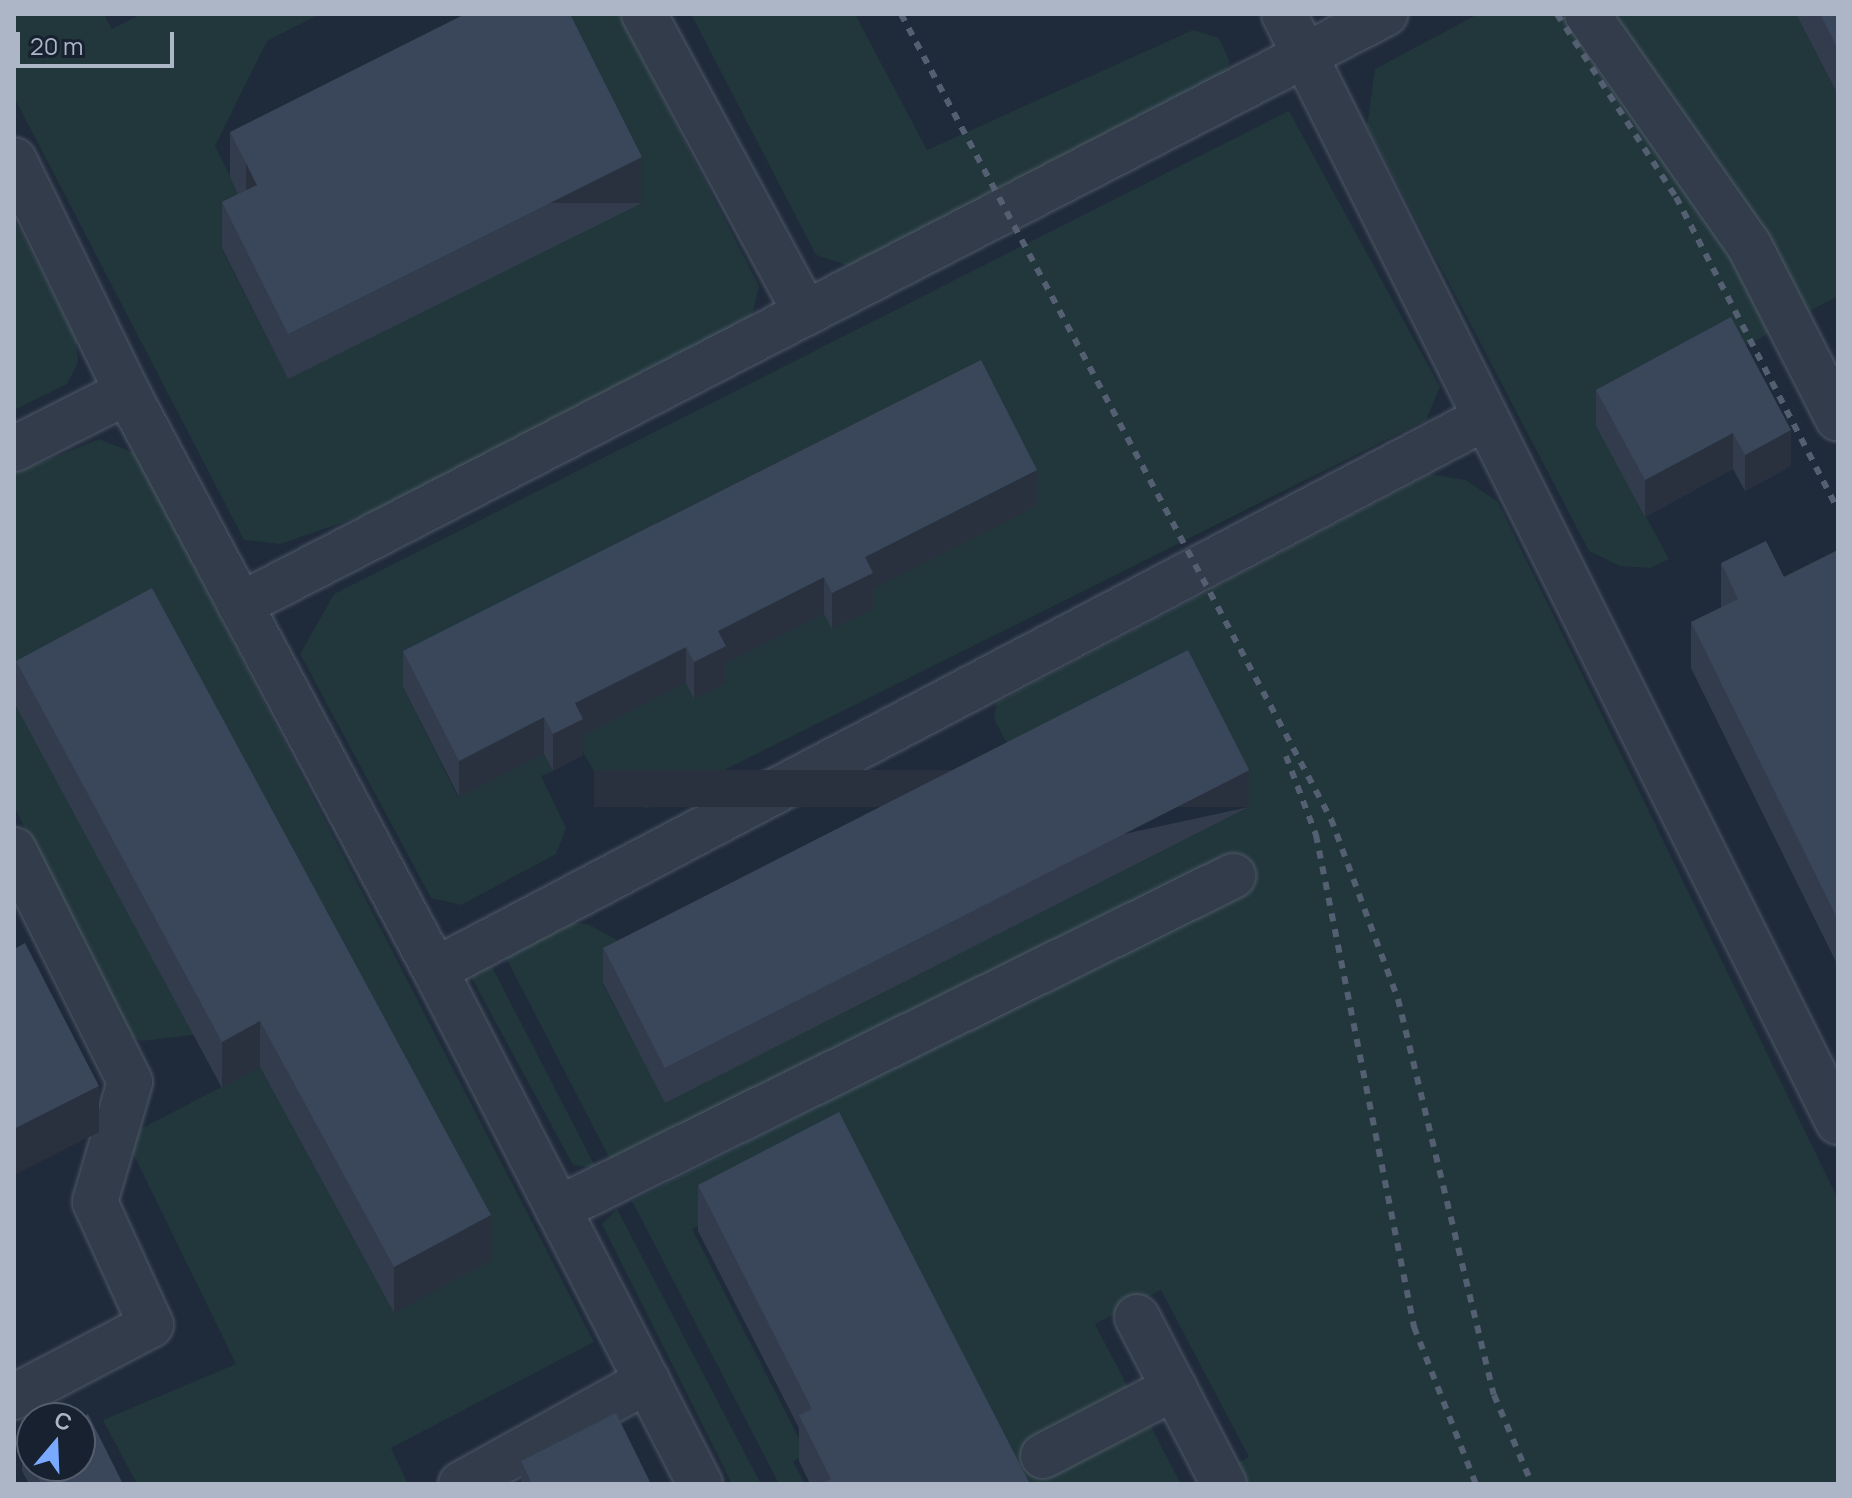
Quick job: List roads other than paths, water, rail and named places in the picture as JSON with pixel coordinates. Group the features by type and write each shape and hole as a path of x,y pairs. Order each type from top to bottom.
{"lane":[{"path":"644,14 806,313"},
{"path":"1284,14 1838,1122"},
{"path":"240,605 1385,14"},
{"path":"1587,14 1749,245 1838,419"},
{"path":"15,166 127,392 435,970 700,1484"},
{"path":"14,449 127,392"},
{"path":"435,970 1485,418"},
{"path":"14,850 130,1082 95,1202 151,1325 14,1397"},
{"path":"558,1209 1233,876"},
{"path":"1137,1317 1224,1484"},
{"path":"461,1484 647,1381"},
{"path":"1043,1456 1174,1388"}],"railway":[{"path":"901,14 1331,819 1398,999 1494,1395 1532,1484"},
{"path":"1557,14 1676,197 1838,509"},
{"path":"1286,756 1316,835 1414,1327 1476,1484"}]}
